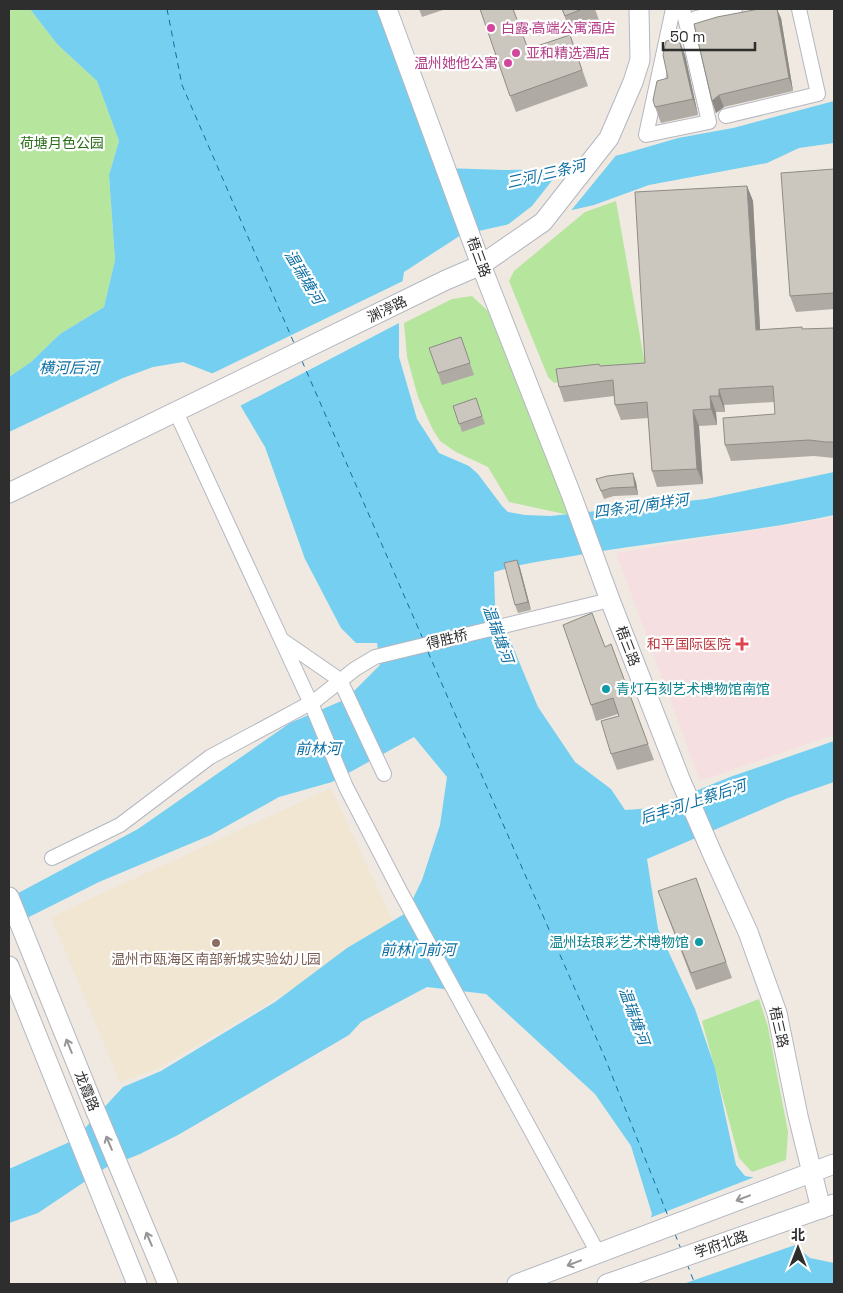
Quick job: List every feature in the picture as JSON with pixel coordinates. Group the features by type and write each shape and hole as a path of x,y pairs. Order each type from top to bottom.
{"street":[{"name":"梧三路","path":"387,9 481,265 680,779 748,932 777,1013 812,1173 828,1206"},
{"name":"渊渟路","path":"9,493 446,280 481,265 543,222 609,138 633,82 640,60 639,9"},
{"path":"673,9 646,135 709,122 684,9"},
{"path":"696,18 735,9"},
{"path":"726,116 818,94 800,9"},
{"path":"176,412 312,706 346,787 400,891 598,1253"},
{"name":"得胜桥","path":"52,858 120,826 210,757 312,706 355,668 375,657 610,600"},
{"path":"281,640 340,680 384,774"},
{"name":"龙霞路","path":"9,897 168,1284"},
{"name":"龙霞路","path":"9,966 137,1284"},
{"path":"517,1284 834,1164"},
{"name":"学府北路","path":"607,1284 828,1206"}],"shaded area":[{"name":"和平国际医院","path":"834,517 834,735 700,781 616,553"},
{"name":"温州市瓯海区南部新城实验幼儿园","path":"331,788 396,928 157,1069 120,1082 51,917"}],"green space":[{"name":"荷塘月色公园","path":"9,9 30,9 57,44 97,81 119,141 109,175 115,260 104,307 60,334 31,362 9,377"},
{"path":"616,201 646,370 554,383 548,377 509,281 514,271 585,212"},
{"path":"472,296 488,311 569,515 509,502 488,467 456,452 440,441 418,397 407,357 404,323 452,299"},
{"path":"759,999 768,1027 788,1132 786,1160 752,1172 739,1158 702,1021"}],"water":[{"path":"30,9 382,9 443,168 556,169 623,154 678,138 733,128 834,101 834,143 799,148 767,163 649,185 594,205 461,235 404,272 399,305 399,357 417,419 439,453 469,466 478,474 508,512 551,516 706,499 834,472 834,515 771,527 536,562 494,572 495,604 538,707 575,762 611,789 625,810 654,808 730,777 834,741 834,782 788,798 647,859 658,929 695,1009 715,1068 736,1165 745,1176 757,1178 792,1243 810,1258 834,1263 834,1284 658,1284 647,1228 652,1214 631,1146 595,1094 486,994 427,987 361,1022 349,1035 178,1135 140,1154 105,1168 38,1213 9,1223 9,1169 74,1140 123,1087 161,1071 275,1002 347,948 406,913 422,880 440,825 447,777 414,737 332,782 279,797 211,835 99,882 9,927 9,898 138,829 290,723 346,699 380,665 377,643 356,643 341,628 305,559 265,447 224,378 183,362 153,367 123,378 9,432 9,377 31,362 60,334 104,307 115,260 109,175 119,141 97,81 57,44"}],"pier":[{"path":"618,153 569,213 506,226 532,206 565,164"},
{"path":"405,280 401,306 401,322 238,407 222,380 209,375"},
{"path":"757,1176 766,1176 775,1185 794,1242 798,1244 683,1284 655,1284 643,1241 644,1227 647,1219"}],"building":[{"path":"480,9 513,9 528,49 570,35 582,70 510,96"},
{"path":"562,9 582,9 565,16"},
{"path":"759,9 777,9 789,78 719,95 712,101 694,24 717,17"},
{"path":"679,39 693,99 655,107 653,100 657,81 668,78 663,55 666,41"},
{"path":"834,169 834,293 790,296 781,173"},
{"path":"747,186 756,330 802,327 802,329 834,328 834,442 809,440 725,445 723,418 775,414 773,386 719,389 719,396 710,396 711,409 693,410 697,469 652,471 647,402 615,405 613,380 559,387 556,369 599,364 600,366 645,363 635,192"},
{"path":"461,337 470,363 438,373 429,348"},
{"path":"476,398 482,416 459,424 453,406"},
{"path":"633,473 635,487 611,488 601,491 596,479 607,476"},
{"path":"517,560 528,602 515,605 504,563"},
{"name":"青灯石刻艺术博物馆南馆","path":"592,613 605,647 611,644 648,744 611,754 601,721 619,716 613,698 591,705 563,625"},
{"name":"温州珐琅彩艺术博物馆","path":"696,878 726,962 691,973 658,891"}],"ferry route":[{"path":"167,9 182,85 294,343"},
{"path":"302,361 423,639"},
{"path":"428,652 605,1058 668,1216"},
{"path":"675,1234 681,1249"},
{"path":"687,1264 695,1284"}],"place":[{"name":"白露·高端公寓酒店","path":"491,28"},
{"name":"亚和精选酒店","path":"516,53"},
{"name":"温州她他公寓","path":"508,63"},
{"name":"和平国际医院","path":"742,644"},
{"name":"青灯石刻艺术博物馆南馆","path":"606,689"},
{"name":"温州珐琅彩艺术博物馆","path":"699,942"},
{"name":"温州市瓯海区南部新城实验幼儿园","path":"216,943"}],"water label":[{"name":"三河/三条河","path":"546,174"},
{"name":"温瑞塘河","path":"304,277"},
{"name":"横河后河","path":"69,368"},
{"name":"四条河/南垟河","path":"641,506"},
{"name":"温瑞塘河","path":"498,634"},
{"name":"前林河","path":"318,749"},
{"name":"后丰河/上蔡后河","path":"693,802"},
{"name":"前林门前河","path":"418,950"},
{"name":"温瑞塘河","path":"634,1016"}]}
